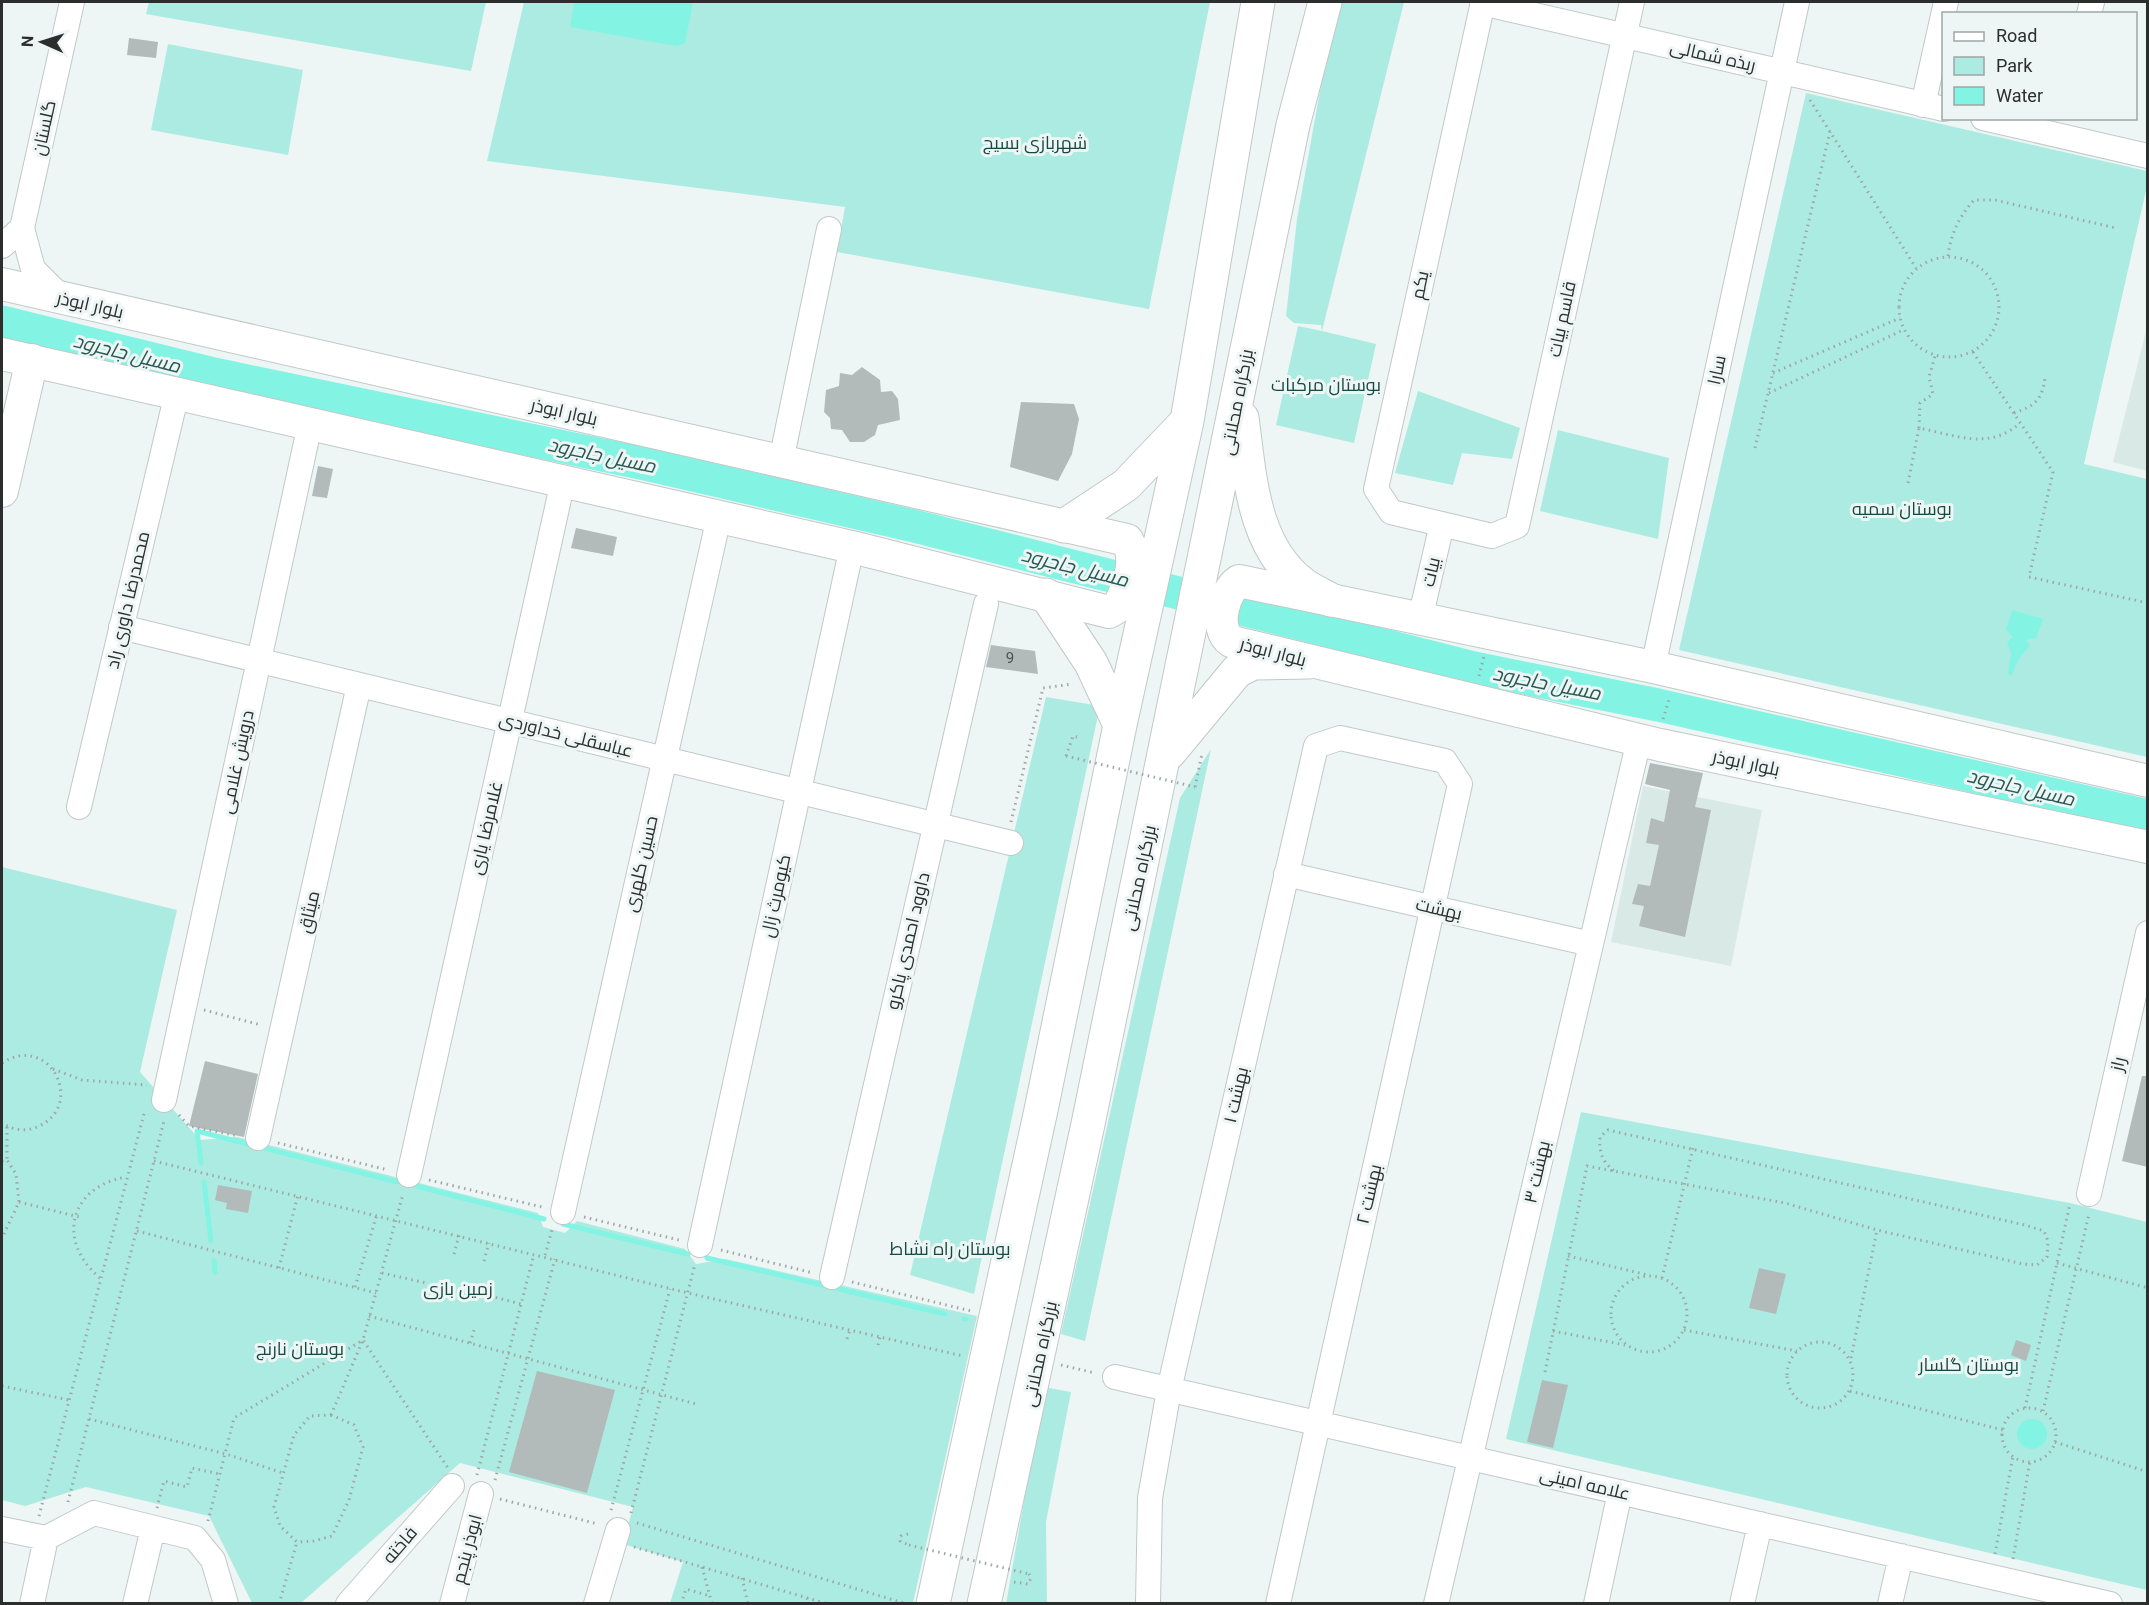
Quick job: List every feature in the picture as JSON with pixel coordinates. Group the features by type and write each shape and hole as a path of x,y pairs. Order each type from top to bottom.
{"highway":[{"path":"933,1604 1041,1110 1120,725 1133,580 1187,421 1258,2"},
{"name":"بزرگراه محلاتی","path":"984,1604 1089,1125 1288,152 1325,2"},
{"path":"1233,158 1247,136 1258,128 1270,128 1281,133 1288,152"},
{"path":"1238,395 1254,499 1264,534 1285,567 1302,583 1331,600"},
{"path":"1064,526 1126,484 1187,421"},
{"path":"1046,596 1091,663 1120,725"},
{"path":"1164,759 1237,671 1253,663 1309,662"},
{"path":"1041,1110 1050,1145 1056,1150 1067,1150 1089,1125"},
{"path":"1012,1244 1024,1230 1039,1225 1052,1233 1061,1253"}],"main road":[{"name":"بلوار ابوذر","path":"2,284 1064,526 1133,580"},
{"path":"2,354 310,424 560,470 718,517 852,547 1046,596 1133,580"},
{"path":"2,490 32,360"},
{"name":"بلوار ابوذر","path":"2148,780 1653,667 1239,581 1229,590 1224,606 1222,617 1227,636 1232,641 1309,662 1639,740 2148,847"}],"street":[{"name":"گلستان","path":"22,228 72,2"},
{"name":"ربذه شمالی","path":"1482,2 1933,107"},
{"name":"یکم","path":"1442,524 1391,512 1376,489 1482,2"},
{"path":"1624,36 1632,2"},
{"name":"سارا","path":"1653,667 1797,2"},
{"path":"1933,107 1942,34"},
{"name":"قاسم بیات","path":"1442,524 1492,536 1517,526 1624,36"},
{"path":"1999,120 2064,128 2148,156"},
{"path":"2,246 22,228 33,269 62,298"},
{"path":"781,461 829,229"},
{"name":"محمدرضا داوری راد","path":"79,807 177,393"},
{"name":"درویش غلامی","path":"157,1102 185,1005 310,424"},
{"name":"غلامرضا یاری","path":"409,1175 510,722 560,470"},
{"name":"حسین کلهری","path":"559,1217 718,517"},
{"name":"بیات","path":"1420,619 1442,524"},
{"name":"کیومرث زال","path":"700,1245 852,547"},
{"name":"داوود احمدی پاکرو","path":"832,1277 986,604"},
{"name":"عباسقلی خداوردی","path":"121,627 1009,843"},
{"name":"میثاق","path":"258,1138 359,685"},
{"name":"بهشت ۱","path":"1148,1604 1150,1498 1169,1390 1316,746 1340,738 1445,761 1460,784"},
{"name":"بهشت ۳","path":"1436,1604 1639,740"},
{"name":"بهشت ۲","path":"1278,1604 1460,784"},
{"name":"بهشت","path":"1286,874 1591,944"},
{"name":"راز","path":"2083,1202 2148,933"},
{"name":"علامه امینی","path":"1115,1377 1901,1556 2040,1596 2110,1604"},
{"name":"فاخته","path":"348,1604 452,1486"},
{"path":"1596,1604 1620,1492"},
{"name":"ابوذر پنجم","path":"452,1604 486,1495"},
{"path":"2,1529 48,1534 94,1513 195,1538 213,1560 226,1604"},
{"path":"1742,1604 1760,1524"},
{"path":"135,1604 153,1528"},
{"path":"596,1604 612,1528"},
{"path":"32,1604 48,1534"},
{"path":"1890,1604 1901,1556"}],"path":[{"path":"1806,93 1916,268"},
{"path":"1755,448 1830,132"},
{"path":"1948,256 1950,240 1961,214 1974,200 1995,200 2116,228"},
{"path":"1948,256 1965,259 1980,267 1992,280 1998,296 1999,312 1995,328 1986,342 1973,352 1958,357 1935,355 1913,343 1903,330 1900,318 1899,298 1905,282 1916,268 1931,259 1948,256"},
{"path":"1773,373 1900,318"},
{"path":"1768,394 1903,330"},
{"path":"1973,352 2052,472 2029,577 2148,603"},
{"path":"1908,483 1919,428 1920,403 1933,394 1929,377 1935,355"},
{"path":"2013,413 2030,408 2043,394 2045,378"},
{"path":"1919,428 1981,440 2007,434 2020,423"},
{"path":"560,470 562,430"},
{"path":"1478,680 1484,657"},
{"path":"1009,843 1043,688 1078,684"},
{"path":"1665,720 1670,693"},
{"path":"1077,737 1072,736 1066,756 1195,787 1203,748"},
{"path":"185,1005 282,1030"},
{"path":"2,1063 20,1055 32,1056 53,1069 82,1080 157,1102"},
{"path":"2,1123 7,1127 20,1130 32,1129 44,1124 53,1116 59,1104 61,1092 53,1069"},
{"path":"48,1534 89,1419 137,1232 154,1161 157,1102"},
{"path":"48,1534 69,1400 126,1177 157,1102"},
{"path":"2,1238 20,1202 16,1174 7,1160 7,1127"},
{"path":"1545,1372 1587,1166 1785,1203 1877,1230 2023,1264 2037,1265 2047,1257 2048,1241 2044,1231 1608,1130 1600,1137 1599,1148 1603,1162 1614,1171"},
{"path":"1662,1278 1693,1148"},
{"path":"2,1161 7,1160"},
{"path":"154,1161 376,1214 688,1293 986,1362"},
{"path":"331,1415 363,1340 409,1175"},
{"path":"100,1278 86,1267 77,1252 73,1235 77,1217 82,1201 94,1188 109,1180 126,1177"},
{"path":"279,1268 298,1196"},
{"path":"20,1202 77,1217"},
{"path":"2025,1408 2057,1263 2083,1202"},
{"path":"2043,1411 2076,1268 2083,1202"},
{"path":"355,1287 376,1214"},
{"path":"545,1256 559,1217"},
{"path":"1851,1360 1836,1345 1826,1341 1815,1341 1797,1351 1787,1371 1788,1383 1800,1402 1811,1407 1822,1408 1843,1400 1850,1391 1854,1381 1851,1360 1877,1230"},
{"path":"137,1232 376,1293"},
{"path":"454,1254 459,1235"},
{"path":"484,1261 489,1242"},
{"path":"700,1245 629,1521 907,1604"},
{"path":"534,1254 472,1491 627,1532 623,1544 828,1604"},
{"path":"1553,1331 1627,1345 1642,1352 1655,1353 1672,1345 1684,1330 1688,1318 1687,1305 1674,1284 1662,1278 1568,1256"},
{"path":"486,1495 528,1359 555,1259"},
{"path":"2057,1263 2148,1288"},
{"path":"382,1273 426,1283"},
{"path":"1627,1345 1614,1329 1611,1317 1612,1304 1626,1283 1650,1276"},
{"path":"612,1528 643,1389 670,1288"},
{"path":"490,1296 521,1304"},
{"path":"754,1317 756,1309"},
{"path":"369,1316 696,1404"},
{"path":"786,1322 788,1316"},
{"path":"816,1330 818,1323"},
{"path":"470,1343 475,1327"},
{"path":"847,1339 850,1330"},
{"path":"1684,1330 1797,1351"},
{"path":"878,1345 880,1337"},
{"path":"202,1546 234,1418 363,1340"},
{"path":"363,1340 461,1488 452,1486"},
{"path":"1060,1365 1115,1377"},
{"path":"2,1386 69,1400"},
{"path":"1850,1391 2003,1430"},
{"path":"2025,1408 2043,1411 2054,1425 2055,1442 2046,1456 2030,1461 2013,1456 2004,1442 2003,1430 2009,1416 2025,1408"},
{"path":"331,1415 354,1425 363,1447 349,1500 332,1536 314,1541 297,1542 280,1526 274,1507 283,1473 294,1435 310,1416 331,1415"},
{"path":"89,1419 226,1454 283,1473"},
{"path":"2055,1442 2148,1472"},
{"path":"1995,1554 2013,1456"},
{"path":"2013,1558 2030,1461"},
{"path":"153,1528 164,1481 187,1487 192,1468 220,1474"},
{"path":"908,1534 901,1536 900,1541 1029,1574 1031,1578 1028,1584 1014,1582"},
{"path":"279,1604 297,1542"},
{"path":"702,1567 712,1604"},
{"path":"742,1578 748,1604"},
{"path":"681,1604 686,1589 710,1596"},
{"path":"807,1598 809,1604"}],"shaded area":[{"path":"2147,327 2148,471 2113,462"},
{"path":"1643,786 1762,810 1731,966 1611,942"}],"green space":[{"path":"149,2 486,2 471,71 146,14"},
{"name":"شهربازی بسیج","path":"524,2 1210,2 1149,309 837,252 845,207 487,161"},
{"path":"1336,2 1404,2 1322,331 1321,325 1294,323 1286,316 1297,219"},
{"path":"168,44 303,70 288,155 151,130"},
{"name":"بوستان سمیه","path":"1806,93 2147,171 2147,186 2084,464 2147,479 2147,757 1679,650"},
{"name":"بوستان مرکبات","path":"1298,326 1376,344 1354,443 1276,425"},
{"path":"1418,391 1520,428 1512,459 1462,453 1453,485 1395,473"},
{"path":"1558,430 1669,458 1658,539 1540,511"},
{"name":"بوستان راه نشاط","path":"1046,697 1100,706 974,1294 910,1275"},
{"path":"1211,749 1085,1341 1061,1334 1180,798"},
{"name":"بوستان نارنج","path":"2,867 177,910 140,1072 200,1140 237,1137 538,1213 543,1227 565,1233 577,1221 685,1249 696,1264 725,1259 977,1316 913,1603 670,1603 683,1562 623,1544 633,1507 460,1463 301,1603 252,1603 209,1516 86,1487 25,1506 2,1500"},
{"name":"بوستان گلسار","path":"1581,1112 2070,1203 2147,1222 2147,1590 1506,1439"},
{"path":"1044,1387 1071,1392 1046,1522 1047,1603 1006,1604"}],"water":[{"path":"574,2 693,2 685,43 677,46 570,27"},
{"path":"2012,610 2043,619 2036,638 2026,640 2030,646 2020,657 2011,676 2008,673 2011,653 2007,642 2013,637 2006,630"},
{"path":"2032,1419 2042,1424 2047,1434 2042,1444 2032,1449 2022,1444 2017,1434 2022,1424"}],"building":[{"path":"129,38 158,42 156,58 127,55"},
{"path":"862,367 880,380 881,392 892,391 898,399 900,420 878,425 875,435 864,442 850,442 842,430 831,429 830,418 824,412 826,390 839,386 840,373 852,375"},
{"path":"1021,402 1074,404 1079,419 1072,454 1058,481 1010,467"},
{"path":"318,466 333,469 327,498 312,496"},
{"path":"576,528 617,537 613,556 571,548"},
{"path":"991,645 1035,651 1038,674 986,667"},
{"path":"1650,763 1703,773 1695,807 1711,810 1685,937 1639,926 1644,906 1632,904 1638,884 1650,886 1659,845 1646,843 1651,818 1664,822 1670,790 1645,784"},
{"path":"205,1061 258,1074 244,1137 189,1126"},
{"path":"2142,1076 2148,1076 2148,1167 2122,1161"},
{"path":"218,1185 252,1191 248,1213 226,1209 227,1203 215,1200"},
{"path":"1759,1268 1786,1274 1776,1314 1749,1308"},
{"path":"2016,1340 2031,1345 2026,1361 2011,1355"},
{"path":"537,1371 615,1390 587,1493 509,1472"},
{"path":"1542,1380 1568,1385 1553,1448 1527,1442"}],"waterway":[{"name":"مسیل جاجرود","path":"2,322 214,374 641,463 914,526 1474,668 1658,705 2148,816"},
{"path":"201,1163 197,1131 397,1182"},
{"path":"204,1182 211,1241"},
{"path":"416,1186 544,1219"},
{"path":"563,1224 688,1254"},
{"path":"707,1258 945,1314"},
{"path":"214,1261 215,1272"}],"park label":[{"name":"زمین بازی","path":"458,1289"}]}
